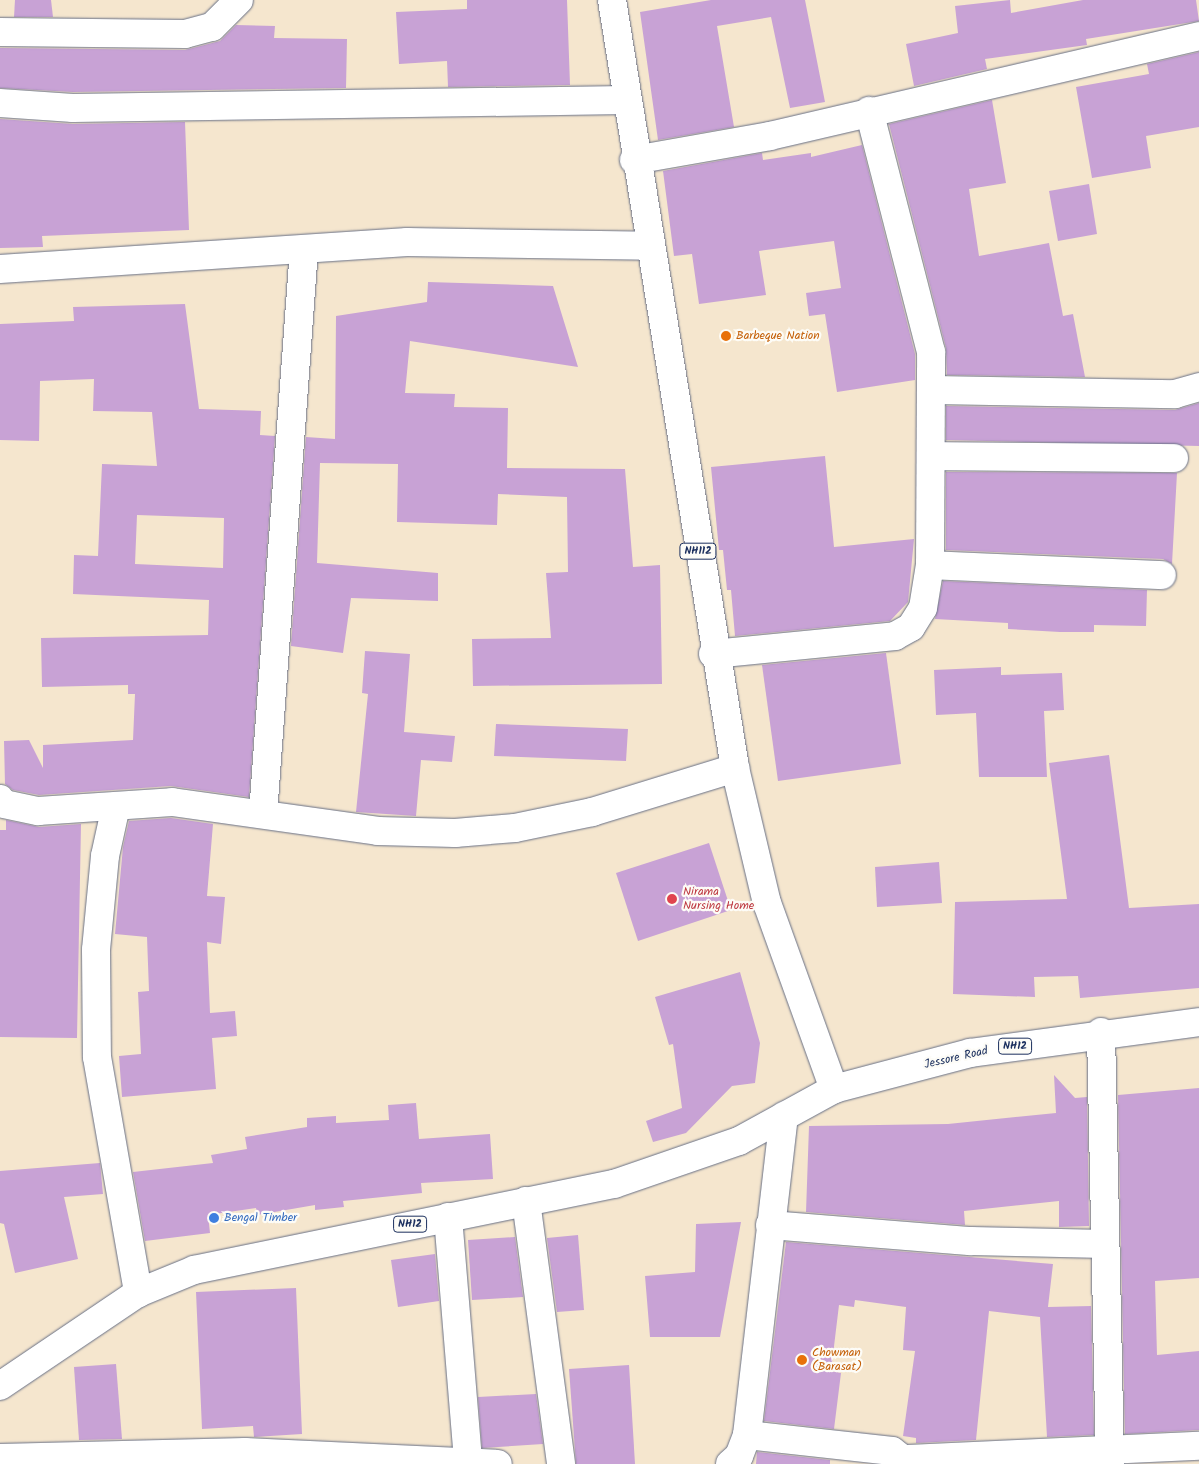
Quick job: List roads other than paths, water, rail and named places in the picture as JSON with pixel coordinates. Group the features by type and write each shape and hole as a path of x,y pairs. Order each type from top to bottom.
{"main road":[{"path":"0,32 186,34 212,27 239,0"},
{"name":"NH112","path":"612,0 634,160 651,246 714,654 735,768 766,903 834,1089"},
{"path":"634,160 770,136 869,111 1199,36"},
{"path":"0,104 73,108 626,100"},
{"path":"714,654 895,636 911,628 923,608 930,565 934,390 923,311 869,111"},
{"path":"0,269 407,242 651,246"},
{"path":"264,814 304,249"},
{"path":"934,390 1175,394 1199,387"},
{"path":"932,456 1174,458"},
{"path":"930,565 1162,575"},
{"path":"0,799 4,804 38,811 172,802 378,831 515,828 592,812 735,768"},
{"path":"116,806 105,856 96,950 97,1057 138,1293"},
{"name":"Jessore Road","path":"834,1089 970,1053 1101,1032 1199,1022"},
{"path":"1101,1032 1110,1458"},
{"name":"NH12","path":"0,1386 138,1293 194,1270 265,1252 614,1184 688,1162 784,1116 834,1089"},
{"path":"730,1464 739,1456 746,1434 784,1116"},
{"path":"526,1201 561,1464"},
{"path":"0,1458 160,1459 245,1452 324,1461 485,1463 448,1216"},
{"path":"770,1225 971,1241 1105,1244"},
{"path":"746,1434 892,1451 909,1462 1110,1458 1199,1446"}],"place":[{"name":"Barbeque Nation","path":"726,336"},
{"name":"Nirama Nursing Home","path":"672,899"},
{"name":"Bengal Timber","path":"214,1218"},
{"name":"Chowman (Barasat)","path":"802,1360"}]}
